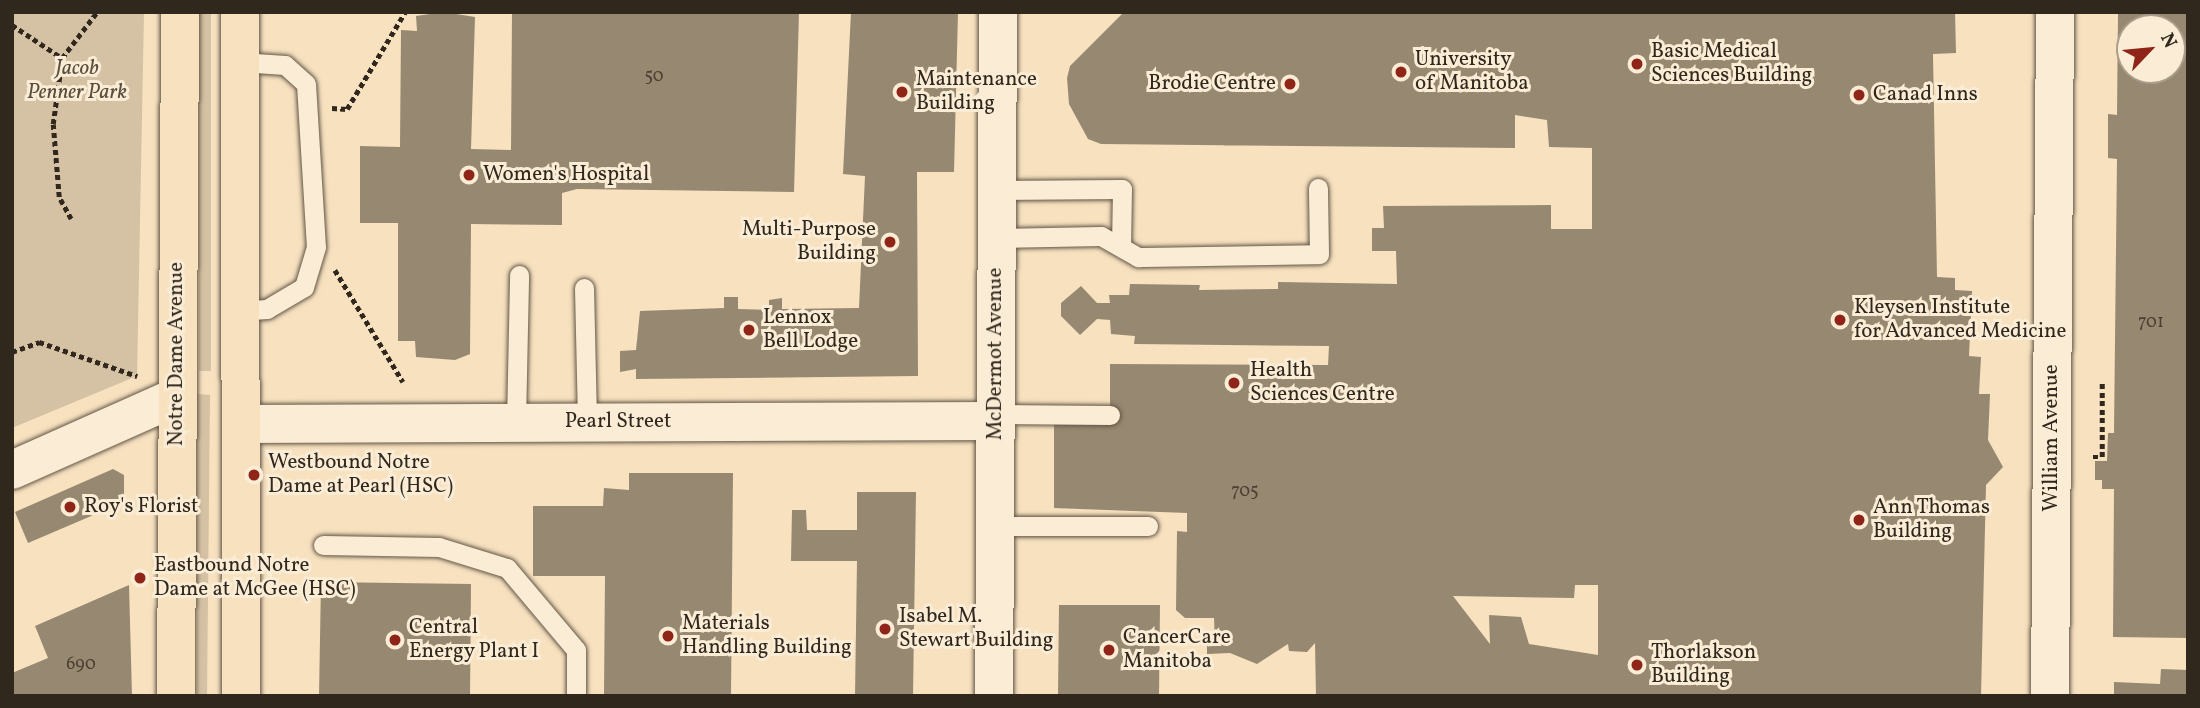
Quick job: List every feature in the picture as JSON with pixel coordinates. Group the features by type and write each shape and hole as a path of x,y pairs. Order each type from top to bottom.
{"main road":[{"name":"Notre Dame Avenue","path":"176,696 180,12"},
{"path":"240,12 241,696"}],"street":[{"name":"McDermot Avenue","path":"994,696 998,12"},
{"name":"William Avenue","path":"2050,696 2055,12"},
{"path":"12,470 176,397"},
{"name":"Pearl Street","path":"241,424 995,418"}],"lane":[{"path":"240,61 285,65 306,84 316,247 304,286 268,309 241,311"},
{"path":"997,238 1101,236 1138,257 1319,254 1318,188"},
{"path":"997,190 1122,189 1121,247"},
{"path":"516,423 519,275"},
{"path":"584,288 587,423"},
{"path":"995,418 1110,415"},
{"path":"995,526 1148,526"},
{"path":"323,545 439,547 507,568 576,650 576,696"}],"path":[{"path":"71,219 54,164 62,58 97,12"},
{"path":"330,102 333,110 347,108 405,12"},
{"path":"12,25 62,58"},
{"path":"333,267 403,382"},
{"path":"12,352 40,342 145,376"},
{"path":"2093,457 2102,457 2102,382"}],"green space":[{"name":"Jacob Penner Park","path":"12,12 144,12 137,376 12,428"},
{"path":"199,12 211,12 211,371 199,371"},
{"path":"197,394 210,395 207,696 197,696"}],"building":[{"path":"444,12 475,17 471,149 511,150 512,12 799,12 794,192 577,189 562,193 562,225 471,224 470,354 455,360 416,357 415,341 398,341 398,223 360,223 360,146 400,147 401,30 417,31 416,16"},
{"path":"851,12 958,12 954,172 917,172 918,376 636,379 636,369 620,372 620,351 636,350 640,311 724,308 724,297 738,297 738,309 769,310 769,300 782,298 782,309 859,308 865,176 843,174"},
{"path":"1124,12 1955,12 1956,53 1933,54 1937,277 1955,278 1955,290 1972,291 1969,356 1981,357 1979,394 1990,394 1988,440 2003,467 1986,485 1981,696 1316,696 1315,643 1307,652 1289,651 1288,644 1257,664 1230,653 1207,654 1207,641 1215,643 1214,618 1185,618 1176,610 1177,531 1187,532 1187,513 1054,508 1054,424 1110,424 1110,364 1328,365 1329,346 1134,344 1135,336 1111,334 1110,320 1097,319 1080,335 1061,316 1061,303 1081,286 1097,303 1110,303 1109,295 1129,295 1130,284 1200,285 1199,290 1278,289 1278,282 1397,284 1396,251 1372,251 1372,228 1384,228 1383,206 1551,205 1551,229 1592,229 1592,148 1549,147 1547,120 1515,115 1515,148 1101,144 1088,139 1069,104 1067,78 1070,66","holes":["1575,585 1598,585 1598,655 1529,644 1521,617 1489,615 1490,644 1453,596 1574,598"]},
{"path":"2118,12 2188,12 2188,638 2113,637 2114,489 2102,489 2102,480 2095,480 2095,461 2107,461 2108,433 2114,433 2117,159 2108,158 2108,114 2117,115 2117,84 2186,84 2186,14"},
{"name":"Roy's Florist","path":"113,469 124,475 124,502 28,543 15,512"},
{"name":"Materials Handling Building","path":"629,473 733,473 731,696 604,696 605,576 533,576 533,506 603,506 604,488 629,490"},
{"name":"Isabel M. Stewart Building","path":"857,492 916,492 913,696 855,696 857,561 791,561 792,510 806,510 807,530 857,530"},
{"name":"Central Energy Plant I","path":"321,582 471,584 470,696 319,696"},
{"path":"129,585 132,696 12,696 12,673 48,658 35,626"},
{"name":"CancerCare Manitoba","path":"1059,605 1160,605 1159,696 1058,696"},
{"path":"2161,669 2188,670 2188,696 2114,696 2114,682 2160,684"}],"place":[{"name":"Basic Medical Sciences Building","path":"1637,64"},
{"name":"University of Manitoba","path":"1401,72"},
{"name":"Brodie Centre","path":"1290,84"},
{"name":"Maintenance Building","path":"902,92"},
{"name":"Canad Inns","path":"1859,95"},
{"name":"Women's Hospital","path":"469,175"},
{"name":"Multi-Purpose Building","path":"890,242"},
{"name":"Kleysen Institute for Advanced Medicine","path":"1840,320"},
{"name":"Lennox Bell Lodge","path":"749,330"},
{"name":"Health Sciences Centre","path":"1234,383"},
{"name":"Westbound Notre Dame at Pearl (HSC)","path":"254,475"},
{"name":"Roy's Florist","path":"70,507"},
{"name":"Ann Thomas Building","path":"1859,520"},
{"name":"Eastbound Notre Dame at McGee (HSC)","path":"140,578"},
{"name":"Isabel M. Stewart Building","path":"885,629"},
{"name":"Materials Handling Building","path":"668,636"},
{"name":"Central Energy Plant I","path":"395,640"},
{"name":"CancerCare Manitoba","path":"1109,650"},
{"name":"Thorlakson Building","path":"1637,665"}]}
